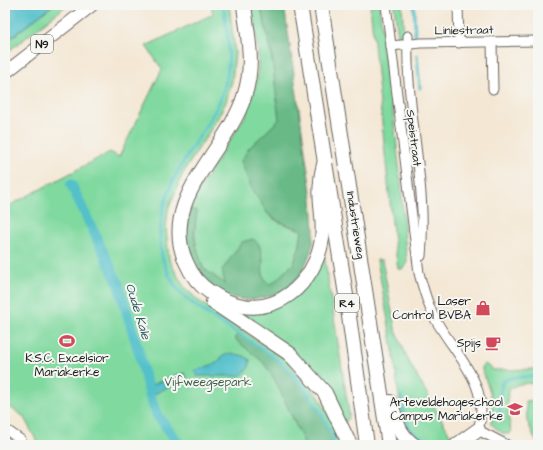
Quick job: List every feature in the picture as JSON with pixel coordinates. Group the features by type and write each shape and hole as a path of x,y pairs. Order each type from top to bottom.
{"highway":[{"path":"237,5 242,52 240,83 233,105 223,125 190,176 181,195 175,212 173,228 176,257 190,282 204,296 271,340 290,354 300,364 325,393 350,445"},
{"path":"244,5 250,44 248,84 238,113 196,180 182,213 180,228 183,255 195,278 208,290 229,302 250,306 268,305 288,297 301,285 312,269 322,239 323,214 320,183 325,161"},
{"name":"Industrieweg","path":"300,5 325,161 367,445"},
{"name":"Industrieweg","path":"321,5 389,445"},
{"name":"R4","path":"378,370 398,427 403,435 414,445"},
{"path":"457,445 478,430"},
{"path":"468,445 474,439 478,430"}],"main road":[{"name":"N9","path":"5,72 92,5"}],"street":[{"name":"Speistraat","path":"386,5 419,274 427,302 435,318 479,390 482,412 478,430"},
{"path":"458,5 459,43"},
{"name":"Speistraat","path":"408,40 410,94 422,208 423,233 419,274"},
{"name":"Liniestraat","path":"391,46 408,40 459,43 538,41"},
{"path":"492,42 493,89"},
{"path":"5,429 21,440"},
{"path":"478,430 507,445"}],"green space":[{"path":"53,5 67,5 5,54 5,43"},
{"name":"Vijfweegsepark","path":"211,5 229,5 235,52 232,81 226,102 216,121 183,173 168,210 166,228 169,259 184,287 199,301 286,360 319,397 333,423 342,445 180,445 174,438 159,445 39,445 23,416 5,404 5,208 110,152 119,157 162,69 146,46 213,14"},
{"path":"252,5 260,5 264,19 273,62 280,120 249,148 262,202 268,214 279,222 302,230 300,245 294,263 273,283 268,284 264,278 262,269 263,259 226,285 207,272 200,261 195,240 197,211 190,209 197,192 246,115 256,83 258,57"},
{"path":"260,5 284,5 312,199 314,231 313,244 309,256 304,268 295,281 279,293 251,300 226,296 202,281 187,251 186,232 190,209 197,211 194,234 203,268 225,284 222,270 242,242 253,239 259,244 262,256 263,275 268,284 273,283 294,263 300,245 302,230 278,221 268,214 251,188 241,161 249,148 279,120 271,50"},
{"path":"370,5 379,5 394,117 407,261 406,265 402,269 398,269 394,242"},
{"path":"394,5 402,5 404,37 401,41 398,36"},
{"path":"324,254 349,413 349,417 344,424 331,399 230,308 257,311"},
{"path":"377,260 382,260 395,328 409,362 452,438 446,441 426,441 414,435 405,424 400,403 393,350"},
{"path":"238,334 281,364 306,391 320,412 336,445 305,445 275,380 263,362 236,340 235,337"},
{"path":"485,364 494,370 538,369 538,383 519,384 514,386 508,394 509,434 501,432 491,423 492,401 482,370 482,366"},
{"path":"538,400 537,443 527,421 526,401"}],"water":[{"path":"5,5 53,5 5,42"},
{"path":"231,353 244,356 250,360 250,365 247,370 239,376 197,376 194,371 217,363 223,356"},
{"path":"184,373 187,378 150,396 148,386"}],"waterway":[{"path":"223,5 229,53 227,77 215,111 179,169 166,198 160,228 160,244 163,260 168,272 180,292 198,308 266,352 290,372 306,391 320,412 336,445"},
{"path":"414,5 415,35"},
{"path":"417,55 420,88"},
{"name":"Oude Kale","path":"71,184 118,283 150,396 157,415 180,445"},
{"path":"500,417 500,394 503,382 514,377 538,376"},
{"path":"401,395 403,411 408,426 418,436 434,441"}],"place":[{"name":"Laser Control BVBA","path":"483,308"},
{"name":"K.S.C. Excelsior Mariakerke","path":"67,341"},
{"name":"Spijs","path":"493,343"},
{"name":"Arteveldehogeschool Campus Mariakerke","path":"515,409"}]}
